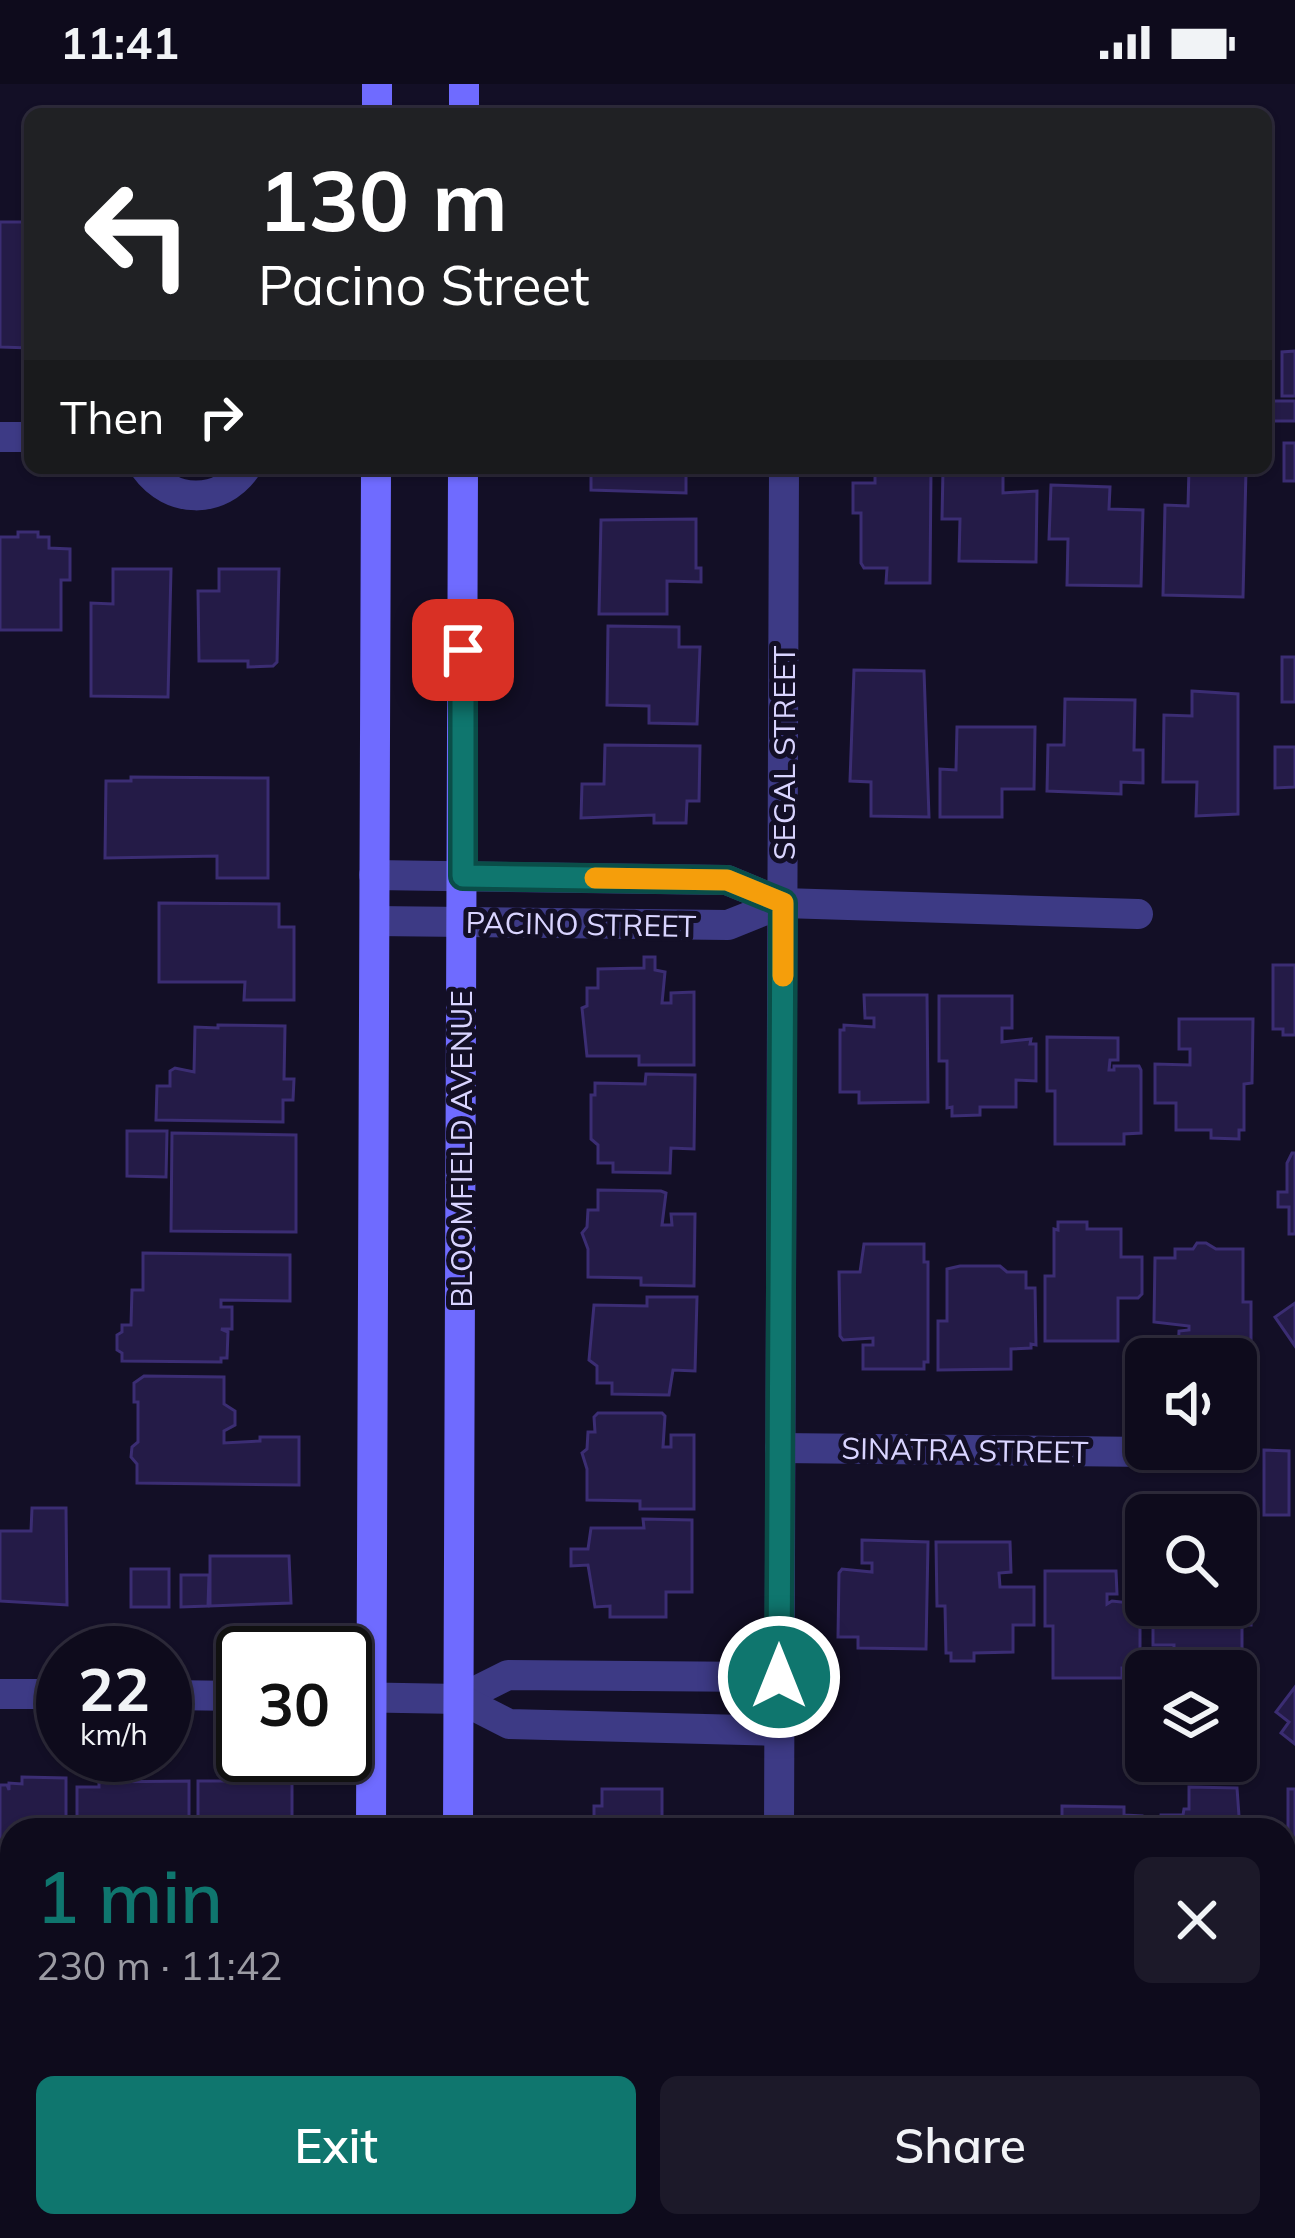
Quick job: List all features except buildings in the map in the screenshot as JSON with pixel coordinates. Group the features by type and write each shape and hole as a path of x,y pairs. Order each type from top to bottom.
{"street":[{"path":"150,474 160,485 194,497 230,486 241,474"},
{"path":"360,1626 375,921 376,474"},
{"name":"BLOOMFIELD AVENUE","path":"458,1818 463,474"},
{"name":"SEGAL STREET","path":"779,1818 784,474"},
{"name":"PACINO STREET","path":"374,875 727,880 783,903 1138,914"},
{"name":"PACINO STREET","path":"375,921 728,925 783,903"},
{"name":"SINATRA STREET","path":"780,1448 1125,1452"},
{"path":"460,1699 508,1675 779,1677"},
{"path":"0,1694 36,1694"},
{"path":"372,1698 460,1699 508,1724 779,1731"},
{"path":"366,1782 369,1818"}],"slow traffic":[{"path":"595,878 727,880 783,903 783,976"}],"route":[{"path":"463,650 463,876 727,880 783,903 779,1677"}]}
